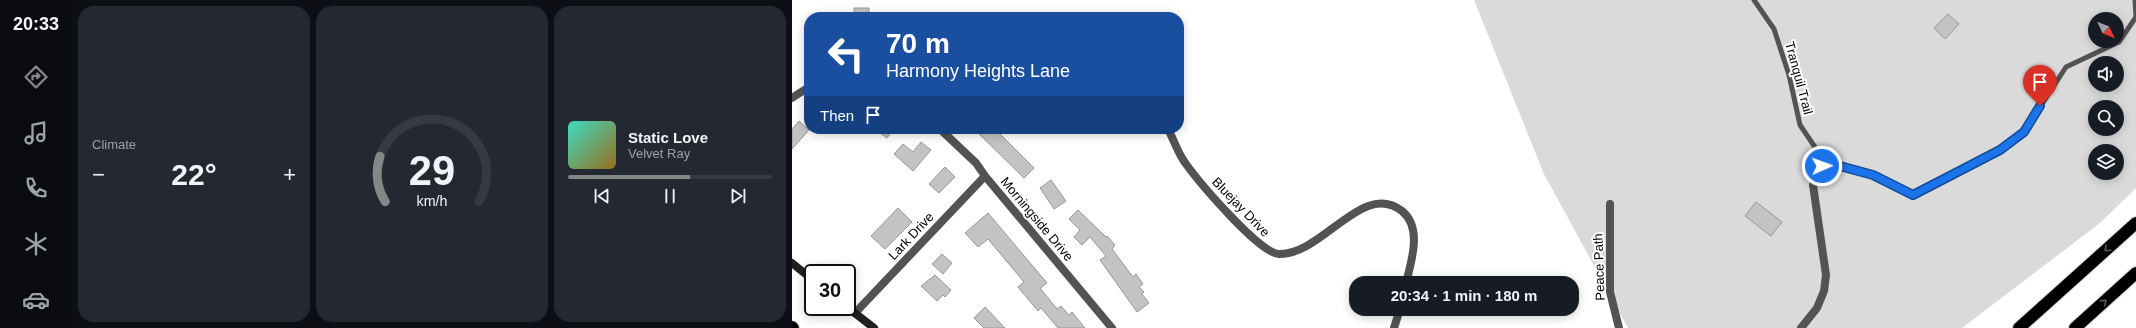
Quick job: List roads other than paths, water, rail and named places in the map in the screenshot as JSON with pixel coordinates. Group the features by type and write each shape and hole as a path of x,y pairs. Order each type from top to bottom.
{"highway":[{"path":"2019,328 2136,222"},
{"path":"2075,328 2136,273"}],"street":[{"path":"792,98 804,90"},
{"name":"Morningside Drive","path":"945,134 976,163 985,176 1112,328"},
{"name":"Bluejay Drive","path":"1170,134 1185,163 1211,194 1248,234 1265,248 1277,254 1289,253 1303,248 1322,237 1367,205 1381,203 1396,206 1407,215 1412,227 1414,242 1407,276"},
{"path":"1801,328 1817,308 1824,291 1826,275 1813,185 1825,162"},
{"name":"Lark Drive","path":"856,312 985,176"},
{"name":"Peace Path","path":"1610,204 1610,292 1620,328"},
{"path":"792,263 804,273"},
{"path":"856,314 874,328"},
{"path":"1394,328 1398,316"}],"lane":[{"name":"Tranquil Trail","path":"1754,0 1774,29 1789,75 1800,125 1825,162"},
{"path":"1825,162 1873,175 1913,195 1993,154 2024,132 2066,67 2119,42 2136,17 2135,0"}]}
